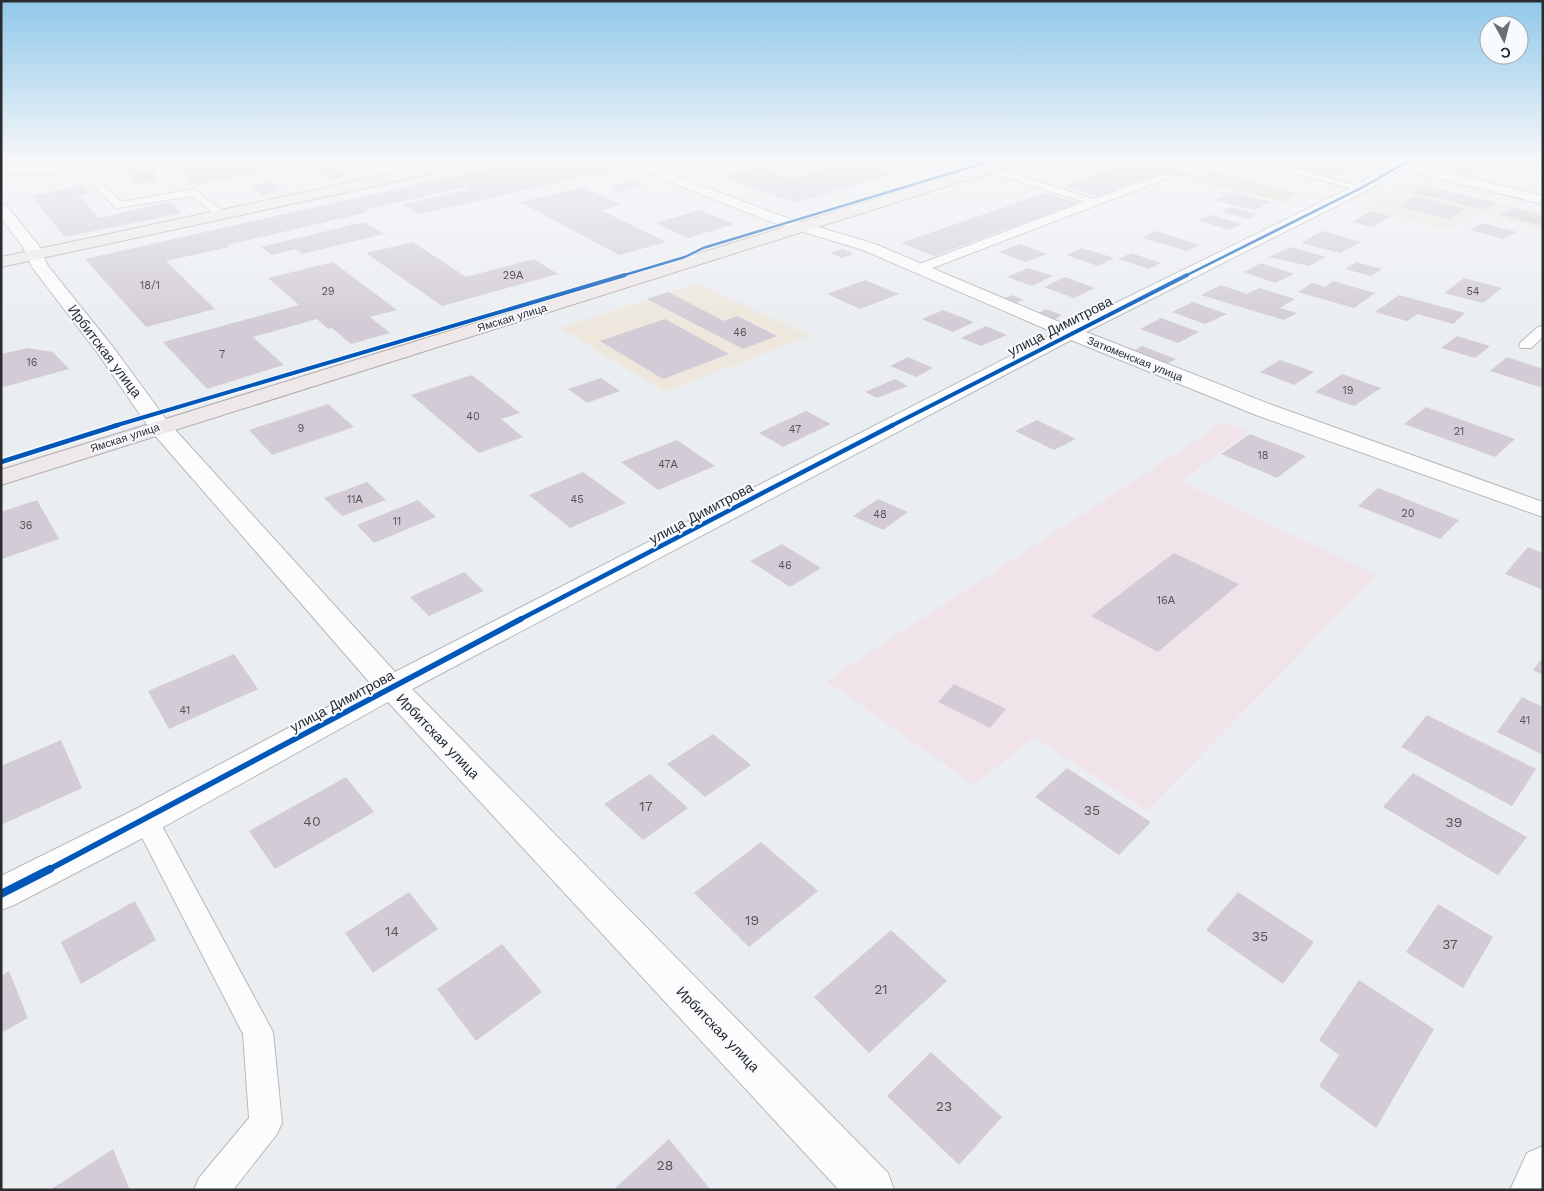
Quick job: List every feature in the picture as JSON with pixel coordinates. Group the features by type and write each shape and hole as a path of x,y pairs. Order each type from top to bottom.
{"main road":[{"path":"1,262 220,214"},
{"name":"Ямская улица","path":"1,478 845,214"}],"street":[{"name":"Ирбитская улица","path":"5,214 31,246 40,267 106,351 160,427 391,687 871,1190"},
{"name":"Затюменская улица","path":"762,214 869,247 1070,333 1264,410 1543,510"},
{"name":"улица Димитрова","path":"1,894 146,820 391,687 1070,333 1310,214"},
{"path":"1533,1190 1543,1169"}],"lane":[{"path":"918,269 1064,214"},
{"path":"1526,345 1543,330"},
{"path":"146,820 258,1032 266,1123 211,1190"}],"shaded area":[{"path":"1384,214 1543,214 1543,229 1480,214 1449,230"},
{"path":"698,283 809,336 664,392 561,328"},
{"path":"1224,422 1249,431 1181,482 1377,575 1147,811 1034,737 974,785 826,681"}],"building":[{"path":"46,214 95,214 99,218 119,214 179,214 65,237"},
{"path":"287,214 361,214 166,261 215,309 146,327 85,259"},
{"path":"542,214 608,214 666,242 619,255"},
{"path":"688,214 709,214 734,224 688,238 655,223"},
{"path":"986,214 1049,214 934,256 901,243"},
{"path":"1227,214 1257,214 1248,219"},
{"path":"1367,214 1391,216 1372,227 1352,222"},
{"path":"1427,214 1458,214 1448,219"},
{"path":"1534,214 1543,216 1543,226 1500,215"},
{"path":"1210,215 1242,224 1230,230 1197,220"},
{"path":"364,222 384,234 302,254 295,249 272,255 261,247"},
{"path":"1483,223 1517,232 1503,239 1470,230"},
{"path":"1155,231 1200,245 1187,251 1142,238"},
{"path":"1322,231 1361,242 1340,253 1301,243"},
{"path":"413,242 466,277 534,259 558,274 442,306 366,253"},
{"path":"1020,244 1047,254 1025,262 999,252"},
{"path":"1290,247 1326,257 1309,266 1269,257"},
{"path":"1082,248 1114,258 1098,266 1066,255"},
{"path":"843,249 854,254 842,258 830,253"},
{"path":"1131,253 1161,263 1149,269 1118,259"},
{"path":"333,262 397,310 370,317 390,333 351,344 332,328 328,329 317,319 253,337 284,365 207,389 163,342 299,305 268,278"},
{"path":"1356,262 1382,269 1371,276 1345,269"},
{"path":"1261,263 1294,274 1275,283 1244,272"},
{"path":"1028,268 1053,276 1032,286 1007,277"},
{"path":"1065,277 1095,288 1074,298 1044,287"},
{"path":"1464,278 1502,288 1483,303 1444,293"},
{"path":"865,280 899,294 860,309 827,294"},
{"path":"1333,281 1375,293 1354,308 1298,292 1312,283 1325,287"},
{"path":"1221,285 1247,294 1259,288 1295,299 1280,308 1297,313 1284,320 1201,295"},
{"path":"668,292 724,321 737,316 777,336 743,349 647,299"},
{"path":"1012,295 1024,300 1016,303 1004,299"},
{"path":"1399,295 1465,313 1453,324 1418,314 1407,321 1375,312"},
{"path":"1193,302 1227,314 1205,324 1172,312"},
{"path":"1046,309 1062,315 1055,319 1039,313"},
{"path":"943,310 974,322 953,332 922,319"},
{"path":"1161,318 1199,332 1178,343 1140,329"},
{"path":"665,319 729,354 663,379 600,341"},
{"path":"986,326 1007,335 981,346 961,338"},
{"path":"1457,336 1490,346 1475,358 1441,348"},
{"path":"1142,346 1176,359 1167,364 1133,351"},
{"path":"28,348 53,352 69,369 4,387 1,383 1,354"},
{"path":"908,357 933,368 916,377 890,366"},
{"path":"1507,357 1543,369 1543,388 1490,371"},
{"path":"1280,360 1314,372 1294,385 1260,372"},
{"path":"1342,374 1381,388 1354,406 1315,392"},
{"path":"472,375 520,413 501,419 523,437 479,453 411,395"},
{"path":"601,378 620,391 587,403 568,389"},
{"path":"895,379 908,386 877,398 865,392"},
{"path":"328,404 354,427 272,455 249,430"},
{"path":"1426,407 1515,439 1495,457 1404,424"},
{"path":"806,411 831,424 783,447 759,433"},
{"path":"1037,420 1076,439 1054,450 1015,431"},
{"path":"1250,434 1306,456 1277,478 1221,454"},
{"path":"677,440 715,466 658,490 621,462"},
{"path":"583,472 626,503 570,528 529,495"},
{"path":"367,482 386,500 342,516 324,498"},
{"path":"1378,488 1459,520 1440,539 1358,506"},
{"path":"878,499 908,512 883,530 853,516"},
{"path":"37,500 59,539 2,559 1,512"},
{"path":"418,500 436,517 374,543 357,525"},
{"path":"782,544 821,568 790,587 750,561"},
{"path":"1528,547 1543,553 1543,590 1505,574"},
{"path":"1174,553 1239,584 1158,652 1091,616"},
{"path":"464,572 484,591 429,616 410,597"},
{"path":"234,654 258,689 169,729 148,691"},
{"path":"1543,657 1543,675 1533,670"},
{"path":"954,684 1006,709 990,728 938,702"},
{"path":"1522,697 1543,707 1543,755 1497,732"},
{"path":"1427,715 1536,769 1512,806 1401,747"},
{"path":"713,734 751,765 705,797 667,764"},
{"path":"61,740 82,788 1,825 1,766"},
{"path":"1067,768 1151,822 1119,855 1035,797"},
{"path":"1413,773 1527,837 1498,875 1383,807"},
{"path":"650,774 688,808 643,840 604,804"},
{"path":"346,777 374,812 275,869 249,831"},
{"path":"761,842 818,891 749,947 694,893"},
{"path":"409,892 438,929 373,973 345,933"},
{"path":"1238,892 1314,942 1283,984 1206,930"},
{"path":"135,901 156,940 81,984 61,942"},
{"path":"1438,904 1493,937 1463,988 1406,952"},
{"path":"891,930 947,981 869,1053 814,997"},
{"path":"502,944 542,992 476,1041 437,989"},
{"path":"9,971 28,1018 1,1033 1,976"},
{"path":"1359,980 1434,1029 1376,1128 1319,1086 1339,1055 1319,1040"},
{"path":"931,1052 1002,1117 959,1165 887,1096"},
{"path":"669,1139 711,1190 613,1190"},
{"path":"113,1149 130,1190 50,1190"}],"cycle path":[{"path":"1,462 189,403 685,257 703,248 815,214"},
{"path":"1,894 146,820 391,687 1070,333 1310,214"}]}
